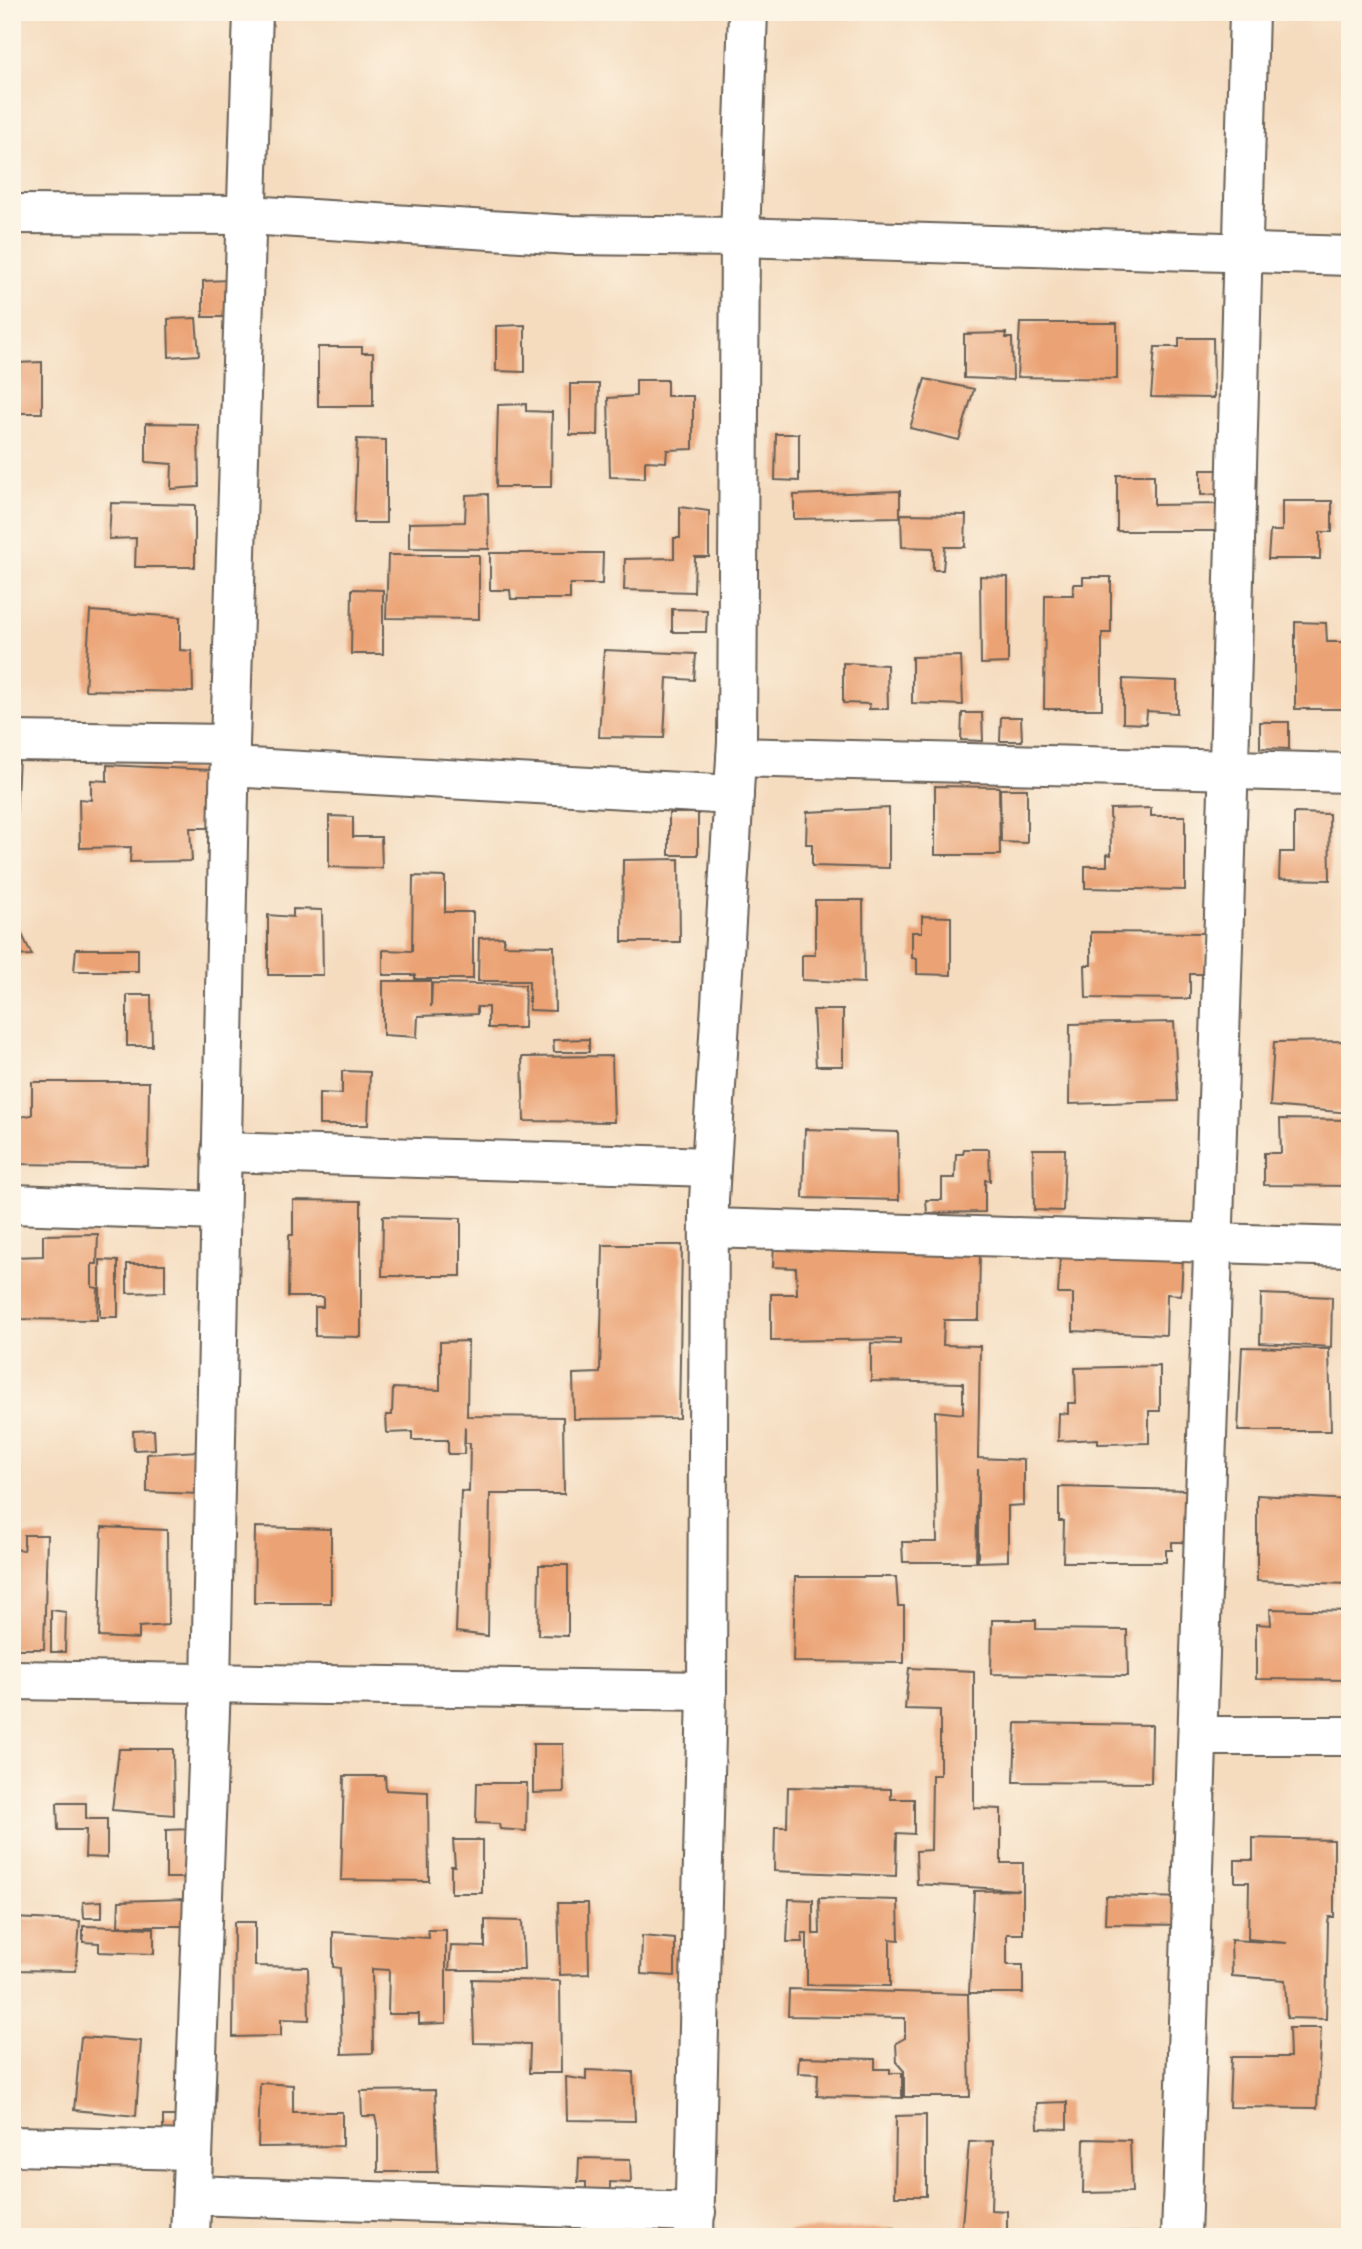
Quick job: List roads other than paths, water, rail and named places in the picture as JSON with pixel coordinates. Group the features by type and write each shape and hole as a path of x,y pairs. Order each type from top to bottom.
{"street":[{"path":"190,2237 211,1685 230,755 253,12"},
{"path":"192,2196 695,2225 707,1691 709,1228 736,757 740,237 748,12"},
{"path":"1181,2237 1229,769 1249,12"},
{"path":"12,214 247,215 571,235 740,237 1350,256"},
{"path":"12,741 230,755 734,795"},
{"path":"736,757 1350,772"},
{"path":"221,1152 711,1167"},
{"path":"12,1204 219,1211"},
{"path":"709,1228 1350,1247"},
{"path":"12,1680 707,1691"},
{"path":"1199,1736 1350,1736"},
{"path":"12,2146 193,2150"}]}
